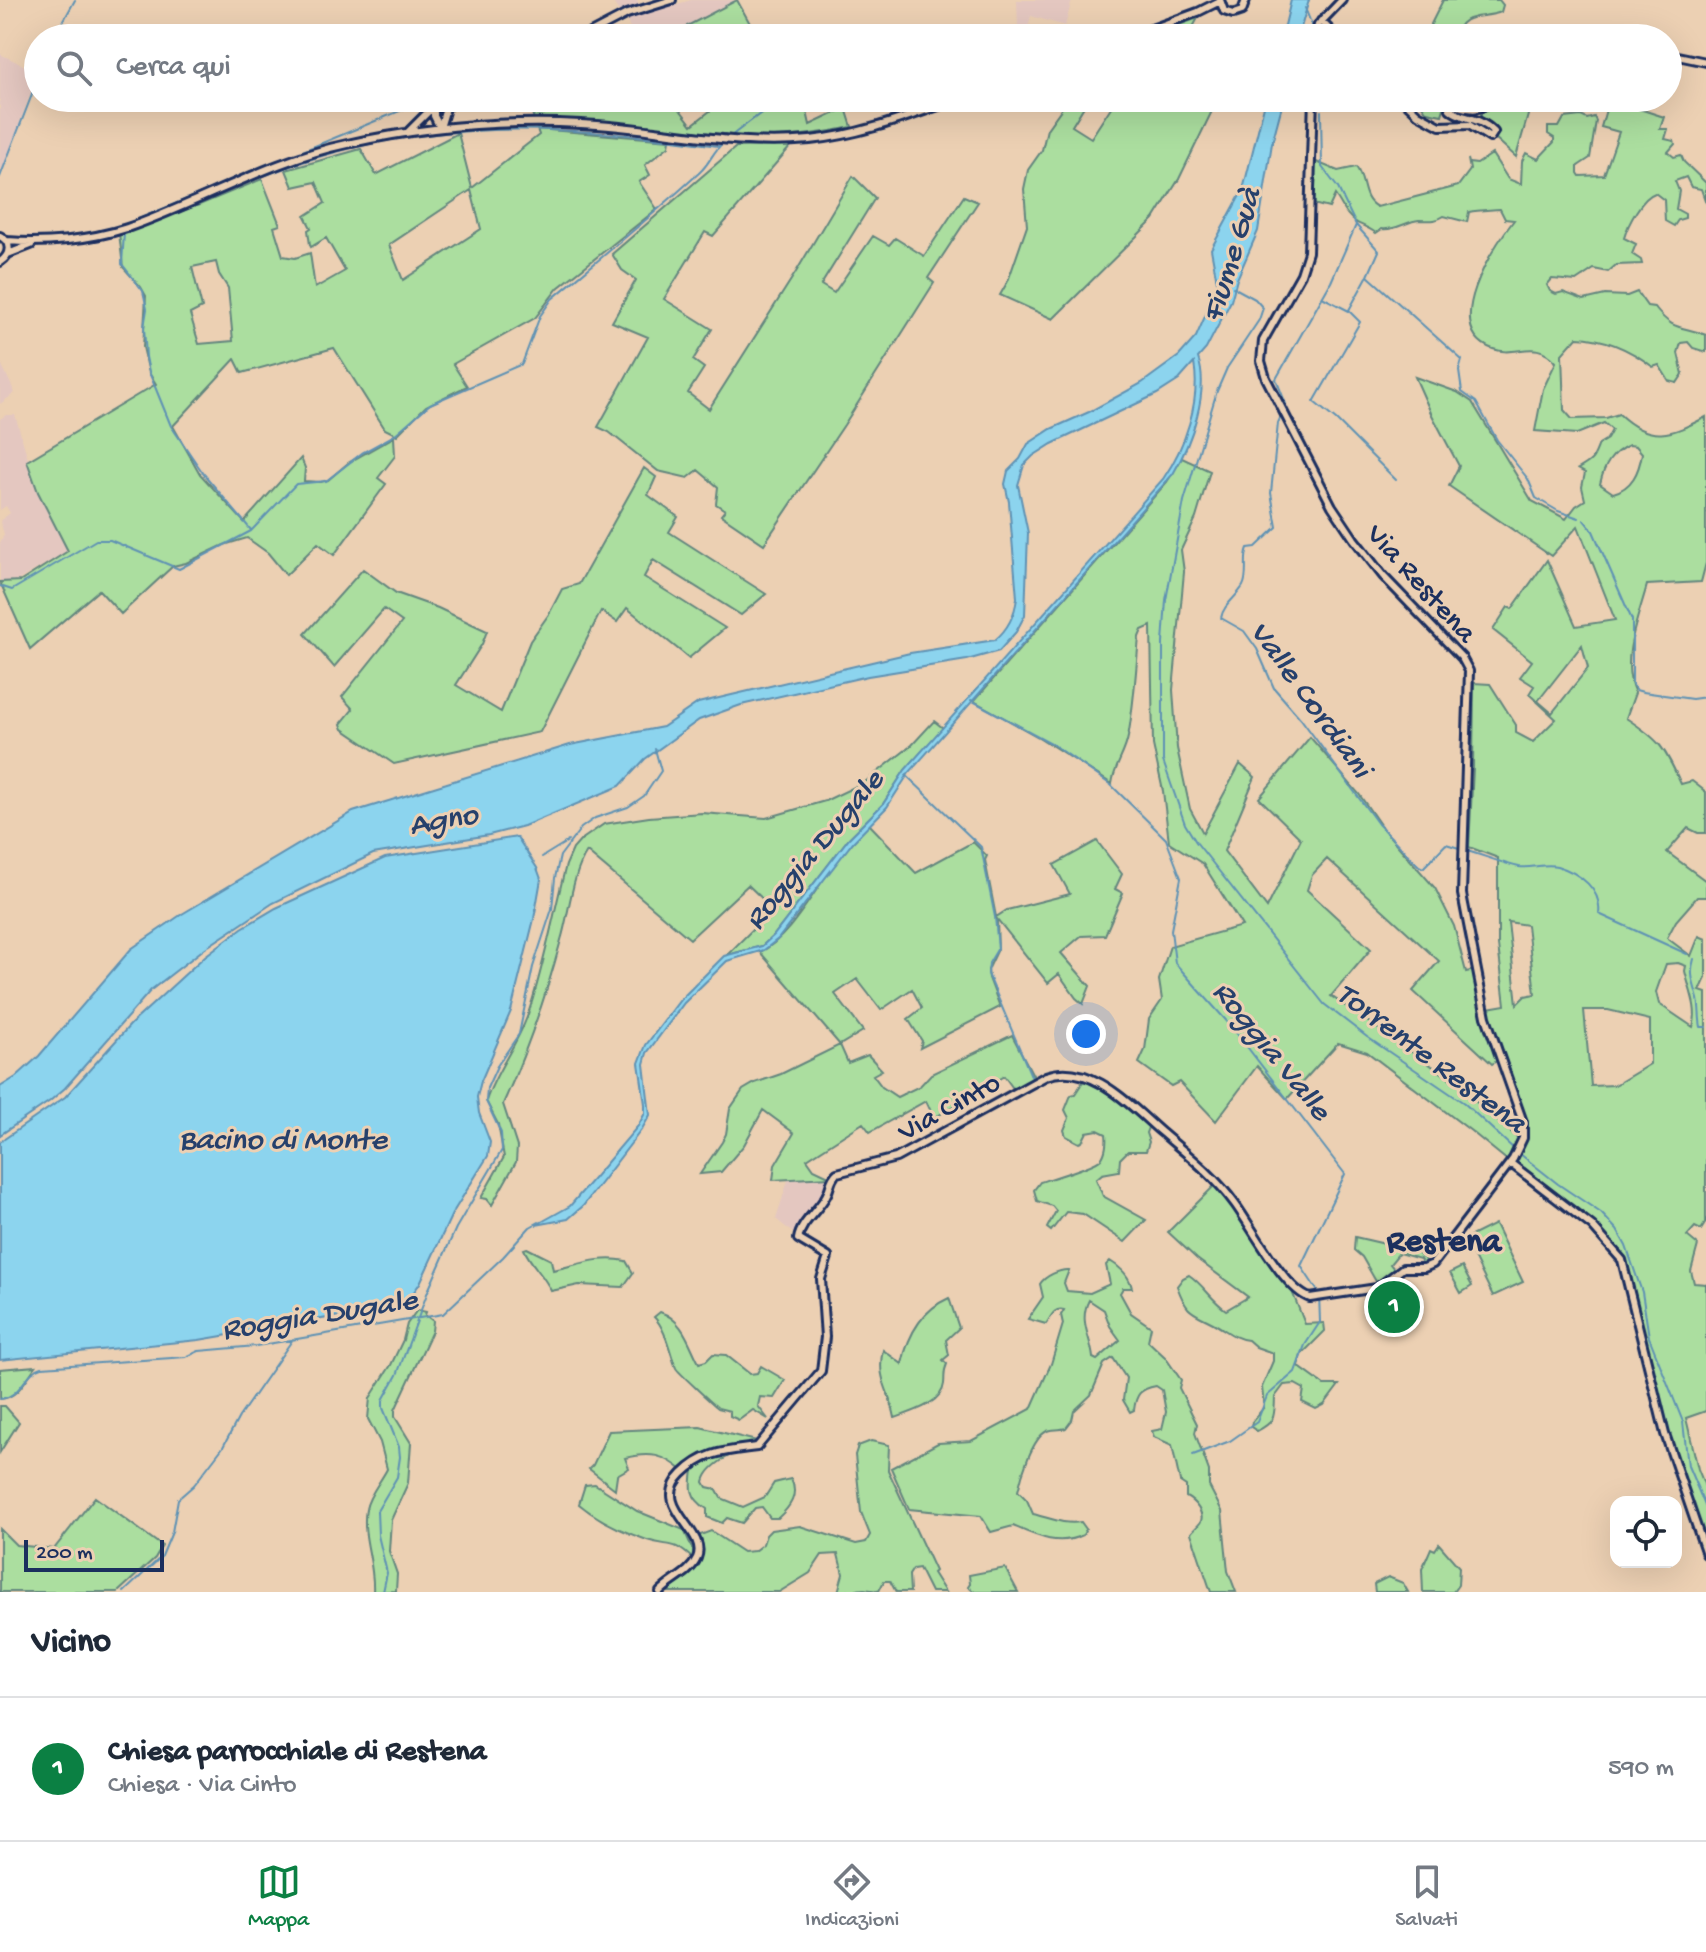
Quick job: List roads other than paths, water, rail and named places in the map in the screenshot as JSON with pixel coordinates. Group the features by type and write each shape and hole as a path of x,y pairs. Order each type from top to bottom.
{"street":[{"path":"608,24 627,14 672,0"},
{"path":"1198,12 1239,13 1247,0"},
{"path":"1320,24 1342,0"},
{"path":"1166,24 1220,1 1226,13"},
{"path":"1321,21 1324,24"},
{"path":"1682,57 1706,62"},
{"path":"407,134 427,112"},
{"path":"433,112 440,128"},
{"path":"0,236 7,241 34,243 125,229 259,174 345,144 440,128 583,124 736,142 785,142 860,131 918,112"},
{"name":"Via Restena","path":"1313,112 1308,252 1301,274 1263,341 1261,361 1273,391 1341,520 1383,576 1462,658 1469,671 1462,894 1490,1032 1524,1131 1521,1144 1493,1186"},
{"path":"1416,112 1440,126 1469,125 1490,138 1494,132 1474,117 1453,112"},
{"path":"440,128 446,114 459,126"},
{"path":"7,241 8,254"},
{"path":"0,262 8,254 34,243"},
{"name":"Via Cinto","path":"660,1592 688,1570 697,1559 698,1552 694,1538 674,1503 671,1492 673,1484 687,1469 714,1452 757,1447 821,1371 825,1337 821,1279 828,1257 798,1239 801,1229 824,1200 837,1173 896,1158 1046,1076 1060,1072 1079,1075 1122,1097 1190,1154 1226,1193 1256,1239 1297,1289 1310,1298 1377,1288 1388,1283 1403,1268 1430,1266 1493,1186"},
{"path":"1511,1161 1592,1226 1622,1260 1665,1434 1706,1554"}],"water":[{"path":"1291,0 1309,0 1302,24 1285,24"},
{"path":"1262,112 1280,112 1272,143 1258,231 1231,301 1206,349 1198,358 1202,386 1197,417 1173,474 909,773 887,807 853,842 778,939 764,950 727,961 684,1003 647,1053 644,1064 650,1115 583,1206 568,1219 536,1225 570,1206 638,1126 645,1113 639,1063 646,1045 680,1000 724,956 762,946 774,935 849,838 883,804 905,770 1163,479 1178,453 1189,423 1195,393 1194,363 1179,380 1157,394 1052,444 1024,465 1018,485 1028,533 1025,615 1016,632 999,651 741,705 699,720 645,759 620,786 524,826 489,835 373,854 273,903 204,949 151,990 65,1088 0,1135 0,1087 39,1056 131,949 182,914 353,812 570,745 663,727 698,703 910,653 995,640 1010,621 1017,598 1005,484 1008,471 1020,459 1028,444 1142,383 1179,356 1196,337 1218,287 1211,249 1243,190"},
{"name":"Bacino di Monte","path":"517,837 541,879 511,1011 477,1097 479,1113 490,1142 488,1156 452,1214 411,1296 401,1304 386,1308 199,1340 0,1360 0,1142 65,1097 131,1024 205,956 242,928 276,908 385,858"}],"waterway":[{"path":"62,24 75,0"},
{"name":"Valle Cordiani","path":"1305,8 1311,24"},
{"path":"0,177 25,112"},
{"path":"131,222 397,112"},
{"path":"731,136 763,112"},
{"name":"Valle Cordiani","path":"1286,404 1276,379 1331,282 1356,225 1338,188 1322,167 1321,112"},
{"path":"193,205 308,160 374,143 422,135 471,131 570,131 718,146"},
{"path":"0,586 12,590 96,540 110,540 179,569 251,531 296,484 326,481 362,453 393,436 430,404 522,364 540,316 552,299 700,172 723,143"},
{"path":"147,224 124,233 122,264 143,291 147,309 144,327 149,372 171,426 203,473 251,530"},
{"path":"1356,225 1379,251 1368,276 1462,360 1459,371 1462,392 1476,402 1497,440 1528,479 1536,498 1558,511 1579,518"},
{"path":"1349,310 1367,277"},
{"name":"Torrente Restena","path":"1233,287 1255,299 1263,308 1259,320 1227,368 1217,391 1184,501 1166,600 1163,761 1185,824 1196,842 1324,1004 1464,1103 1515,1150"},
{"path":"1324,298 1349,311 1360,322 1314,402 1396,480"},
{"name":"Valle Cordiani","path":"1282,414 1278,423 1271,493 1277,527 1256,547 1248,548 1245,582 1224,609 1221,618 1244,631 1257,649 1274,688 1301,719 1378,824 1419,866 1423,868 1446,844 1459,848"},
{"path":"1584,520 1593,531 1632,620 1632,684 1636,690 1692,699 1706,697"},
{"name":"Roggia Valle","path":"971,700 1051,743 1111,785 1166,839 1181,878 1171,930 1175,963 1231,1026 1345,1174 1301,1266 1319,1293 1320,1322 1305,1345 1295,1372 1267,1396 1257,1422 1230,1441 1193,1455"},
{"path":"383,1592 387,1573 378,1535 377,1511 397,1477 400,1457 383,1400 397,1375 428,1291 456,1228 502,1150 501,1133 486,1101 487,1088 497,1066 519,1034 533,967 552,909 560,856 581,828 595,818 628,807 644,796 661,771 655,749"},
{"path":"906,775 981,847 998,948 989,963 988,974 1032,1078"},
{"path":"542,857 568,841"},
{"name":"Valle Cordiani","path":"1464,850 1519,867 1552,865 1566,869 1593,890 1599,914 1687,954"},
{"name":"Valle Cordiani","path":"1694,959 1692,974 1699,1002 1700,1024 1706,1027"},
{"name":"Torrente Restena","path":"1520,1154 1601,1213 1617,1230 1626,1246 1642,1292 1649,1337 1683,1422 1688,1466 1706,1508"},
{"name":"Roggia Dugale","path":"0,1399 13,1394 42,1367 186,1357 199,1351 256,1346 443,1314 530,1227 539,1222"},
{"path":"124,1592 162,1556 172,1532 178,1499 194,1485 223,1447 239,1417 293,1339"}],"place":[{"name":"Chiesa parrocchiale di Restena","path":"1394,1307"}],"district":[{"name":"Restena","path":"1444,1238"}],"water label":[{"name":"Fiume Guà","path":"1229,254"},
{"name":"Agno","path":"443,817"}]}
